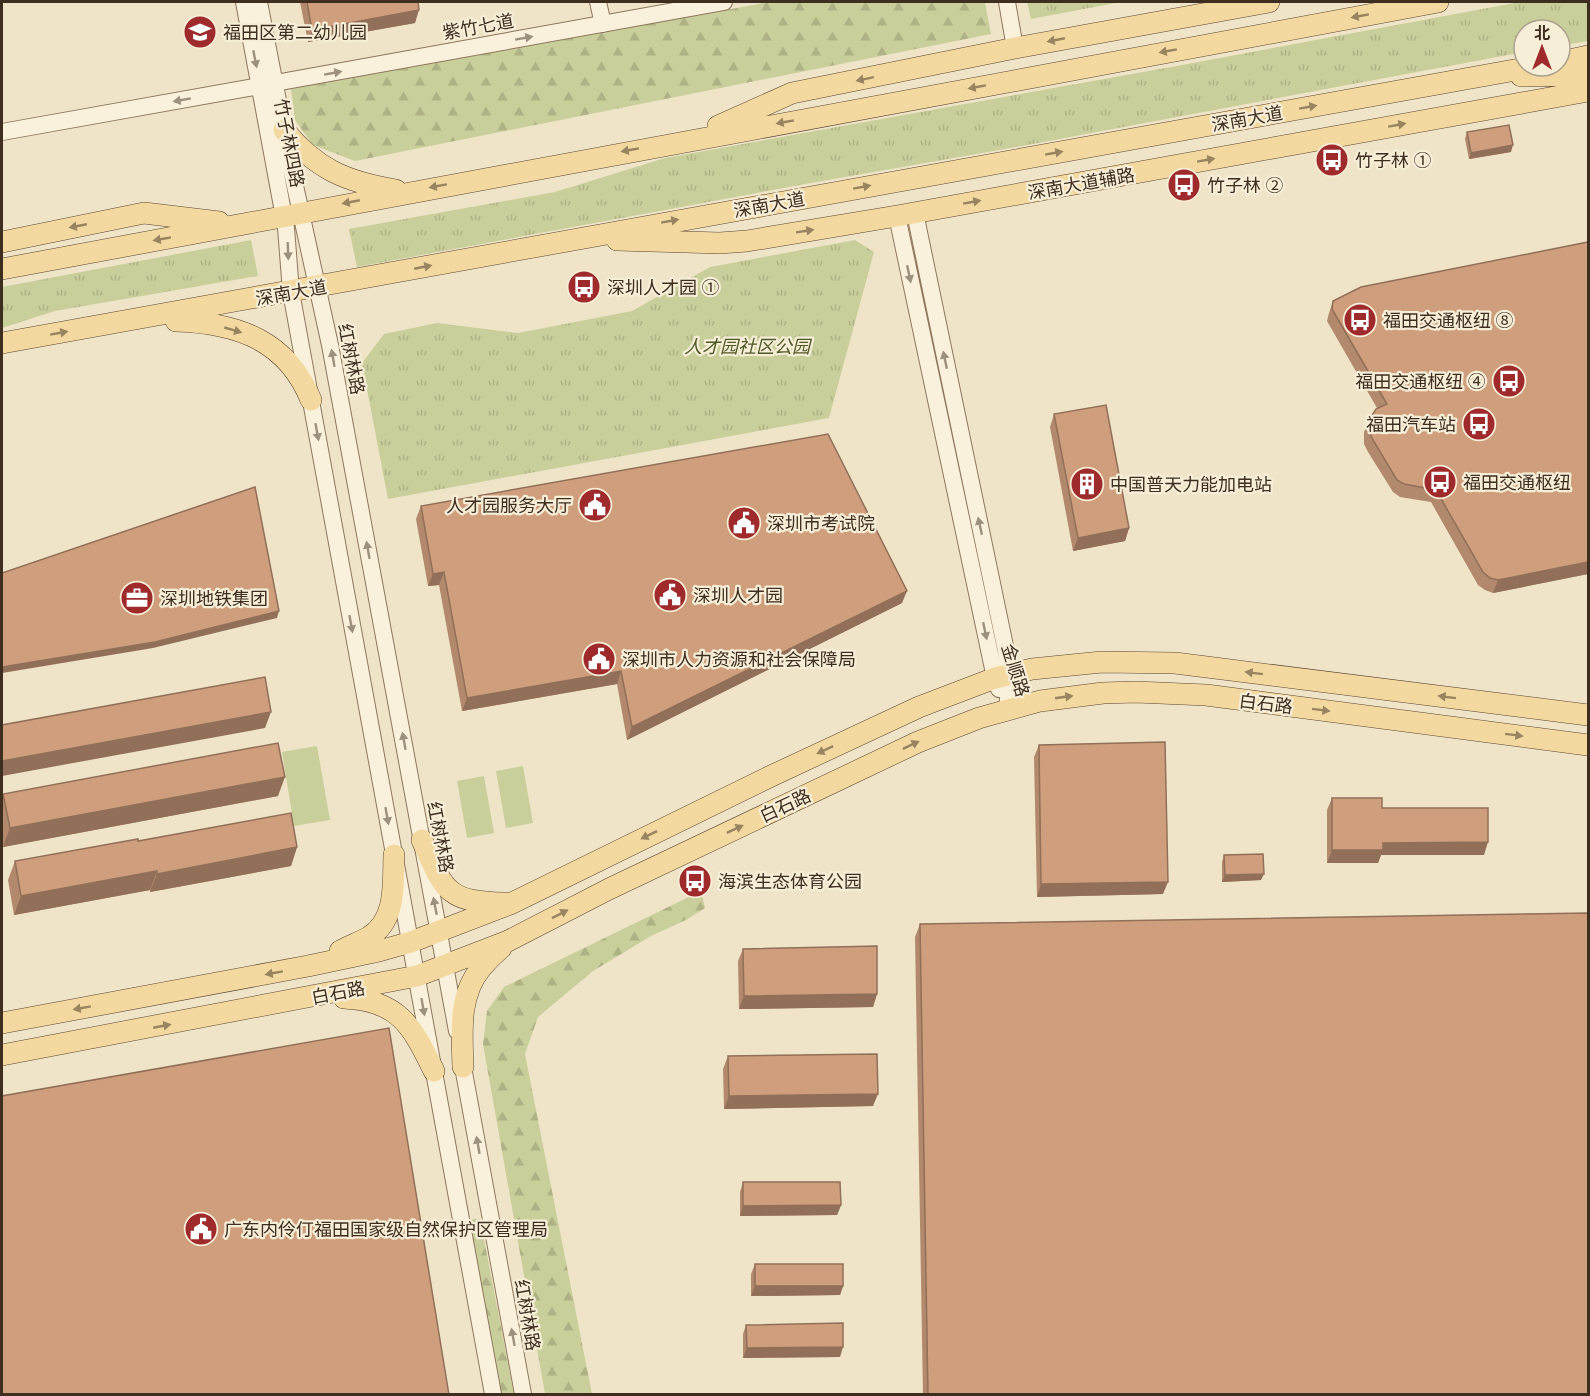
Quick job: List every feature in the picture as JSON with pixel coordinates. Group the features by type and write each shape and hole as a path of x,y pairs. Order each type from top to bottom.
{"main road":[{"path":"688,140 792,93 1015,48 1269,2"},
{"path":"2,269 1438,2"},
{"path":"1572,59 1588,56"},
{"name":"深南大道","path":"2,343 1512,71"},
{"path":"1473,78 1588,75"},
{"name":"深南大道辅路","path":"571,239 720,243 747,241 906,215 1588,91"},
{"path":"284,130 309,158 322,166 357,181 408,192"},
{"path":"2,242 144,213 240,225"},
{"path":"112,324 188,321 246,333 267,343 283,356 296,370 311,400"},
{"name":"白石路","path":"2,1023 308,966 411,942 510,904 889,720 1002,676 1032,669 1068,664 1140,661 1175,663 1588,715"},
{"name":"白石路","path":"2,1055 417,976 508,941 609,889 918,742 979,718 1040,701 1103,693 1195,694 1588,745"},
{"path":"422,840 441,878 448,889 458,897 477,903 510,904"},
{"path":"308,966 378,930 385,920 392,901 394,855"},
{"path":"463,1067 463,1010 467,993 481,967 508,941"},
{"path":"311,997 370,1000 385,1005 409,1026 434,1071"}],"street":[{"name":"竹子林四路","path":"244,2 267,84 293,214 317,287"},
{"name":"竹子林四路","path":"259,2 267,84 284,130 293,214 291,292"},
{"path":"598,2 603,24"},
{"name":"紫竹七道","path":"2,132 724,2"},
{"path":"1007,2 1015,48"},
{"name":"金顺路","path":"906,215 1002,676 1007,710"},
{"name":"红树林路","path":"317,287 330,345 440,932 523,1395"},
{"path":"291,292 493,1395"}],"green space":[{"path":"769,2 985,2 991,34 355,161 313,145 295,120 291,89"},
{"path":"1027,2 1121,2 1031,19"},
{"path":"1520,2 1588,2 1588,41 1572,44 1572,18 1512,18 1512,54 357,267 349,229 555,192 665,158"},
{"path":"251,240 258,276 55,311 2,328 2,287"},
{"name":"人才园社区公园","path":"855,240 874,252 829,418 388,499 362,363 384,334 437,323 518,333 632,311 710,267"},
{"path":"317,746 330,820 294,826 282,752"},
{"path":"523,766 533,823 506,828 496,771"},
{"path":"484,776 494,833 467,838 457,781"},
{"path":"701,891 705,908 686,920 651,936 593,971 538,1017 525,1054 592,1394 545,1394 483,1044 487,1011 504,987"},
{"path":"467,1219 480,1219 514,1394 500,1394"}],"building":[{"path":"307,2 418,2 419,10 312,30"},
{"path":"1509,125 1513,145 1471,153 1467,132"},
{"name":"福田汽车站","path":"1588,242 1588,562 1498,580 1490,578 1483,572 1436,490 1404,484 1397,480 1373,440 1369,431 1369,420 1376,409 1387,404 1332,309 1333,301 1361,287"},
{"name":"中国普天力能加电站","path":"1106,405 1129,528 1078,538 1054,414"},
{"name":"深圳人才园","path":"828,434 907,591 632,727 621,671 467,698 444,572 433,574 421,506"},
{"name":"深圳地铁集团","path":"255,487 279,611 155,642 2,667 2,573"},
{"path":"265,677 271,712 2,761 2,725"},
{"path":"1165,742 1168,882 1041,884 1039,745"},
{"path":"278,743 285,777 10,828 3,794"},
{"path":"1332,798 1382,798 1382,808 1488,808 1488,842 1383,843 1383,850 1332,850"},
{"path":"291,813 297,847 157,874 157,871 21,896 15,861"},
{"path":"1263,854 1264,874 1225,875 1224,855"},
{"path":"1588,913 1588,1395 928,1395 920,924"},
{"path":"877,946 877,994 744,996 743,949"},
{"path":"389,1028 449,1395 2,1395 2,1096"},
{"path":"877,1054 878,1094 729,1096 728,1056"},
{"path":"743,1182 840,1182 841,1205 743,1206"},
{"path":"755,1264 843,1264 843,1286 755,1286"},
{"path":"843,1323 843,1347 747,1348 746,1325"}],"place":[{"name":"福田区第二幼儿园","path":"200,32"},
{"name":"竹子林 ①","path":"1332,160"},
{"name":"竹子林 ②","path":"1184,185"},
{"name":"深圳人才园 ①","path":"584,287"},
{"name":"福田交通枢纽 ⑧","path":"1360,320"},
{"name":"福田交通枢纽 ④","path":"1509,381"},
{"name":"福田汽车站","path":"1479,424"},
{"name":"福田交通枢纽","path":"1440,482"},
{"name":"中国普天力能加电站","path":"1087,484"},
{"name":"人才园服务大厅","path":"595,505"},
{"name":"深圳市考试院","path":"744,523"},
{"name":"深圳人才园","path":"670,595"},
{"name":"深圳地铁集团","path":"137,598"},
{"name":"深圳市人力资源和社会保障局","path":"599,659"},
{"name":"海滨生态体育公园","path":"695,881"},
{"name":"广东内伶仃福田国家级自然保护区管理局","path":"201,1229"}]}
